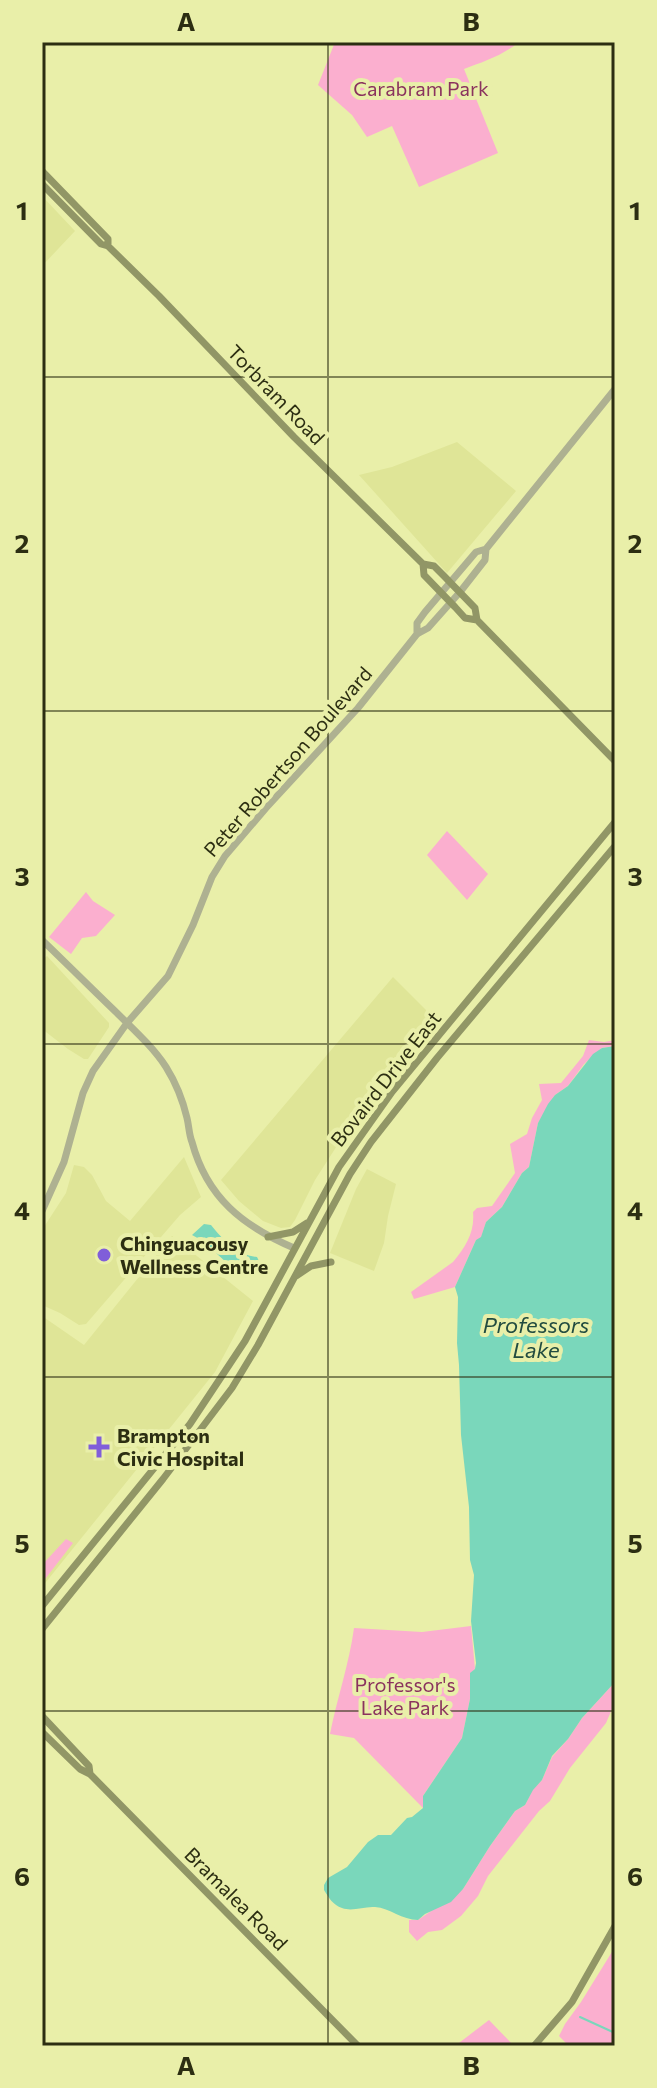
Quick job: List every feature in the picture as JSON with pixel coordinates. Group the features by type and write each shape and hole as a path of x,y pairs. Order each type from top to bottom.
{"main road":[{"name":"Torbram Road","path":"42,171 108,239 108,246"},
{"name":"Torbram Road","path":"42,184 101,244 108,246 159,296 294,437 423,564 434,566 460,592 475,608 477,620 615,761"},
{"name":"Torbram Road","path":"423,564 424,575 465,618 477,620"},
{"name":"Bovaird Drive East","path":"42,1606 190,1424 239,1351 339,1167 392,1092 615,822"},
{"name":"Bovaird Drive East","path":"42,1629 210,1420 258,1345 350,1174 371,1142 437,1058 615,846"},
{"path":"268,1237 293,1232 309,1222"},
{"path":"294,1277 311,1266 331,1262"},
{"name":"Bramalea Road","path":"42,1716 89,1766 90,1774"},
{"name":"Bramalea Road","path":"42,1732 80,1769 90,1774 358,2046"},
{"path":"534,2046 572,2002 615,1926"}],"street":[{"name":"Peter Robertson Boulevard","path":"42,1211 64,1162 83,1093 93,1071 127,1023 168,976 188,937 212,877 225,856 358,708 417,634 428,628 451,603 485,560 486,549 615,389"},
{"name":"Peter Robertson Boulevard","path":"417,634 417,623 476,552 486,549"},
{"path":"42,940 148,1044 175,1081 187,1116 191,1141 216,1195 236,1215 268,1237 294,1248"}],"shaded area":[{"path":"42,196 75,231 42,266"},
{"path":"457,442 516,491 447,573 359,475 392,467"},
{"path":"47,956 109,1023 88,1059 68,1049 42,1029 42,960"},
{"path":"393,977 436,1020 349,1127 290,1227 281,1228 263,1221 239,1201 221,1180"},
{"path":"184,1157 201,1197 180,1215 86,1324 79,1325 42,1305 42,1230 66,1193 74,1165 84,1167 92,1175 106,1201 130,1221"},
{"path":"367,1169 396,1184 384,1243 374,1271 330,1253"},
{"name":"Brampton Civic Hospital","path":"172,1236 253,1301 215,1372 42,1587 42,1316 84,1345"}],"green space":[{"name":"Carabram Park","path":"335,42 519,42 499,55 464,69 498,153 419,187 392,126 367,137 352,115 318,85"},
{"path":"447,831 488,874 467,900 427,855"},
{"path":"86,892 93,901 115,915 96,936 82,938 71,954 49,937"},
{"path":"589,1040 615,1040 615,1046 602,1048 584,1064 568,1086 555,1095 538,1123 529,1167 522,1173 502,1207 486,1222 455,1287 414,1299 411,1292 453,1262 462,1251 471,1232 473,1212 477,1208 492,1206 515,1173 510,1144 527,1134 542,1100 539,1084 561,1083 583,1056"},
{"path":"66,1539 73,1543 42,1583 42,1565"},
{"name":"Professor's Lake Park","path":"471,1626 475,1669 470,1674 470,1699 462,1738 423,1796 423,1808 354,1738 330,1734 354,1628 422,1632"},
{"path":"615,1682 615,1702 606,1723 570,1768 550,1801 488,1876 478,1896 461,1916 442,1930 428,1932 417,1941 409,1932 409,1920 418,1920 463,1889 515,1811 525,1805 542,1780 552,1757"},
{"path":"615,1947 615,2046 569,2046 559,2036"},
{"path":"489,2020 514,2046 455,2046"}],"water":[{"name":"Professors Lake","path":"615,1046 615,1682 552,1756 542,1780 525,1805 515,1811 451,1902 418,1920 380,1908 342,1908 324,1890 328,1878 347,1867 368,1842 378,1835 391,1835 407,1818 423,1808 423,1796 462,1738 470,1699 470,1673 476,1663 471,1621 474,1575 470,1560 469,1507 461,1435 458,1297 455,1287 486,1222 502,1207 522,1173 529,1167 538,1123 548,1104 568,1086 593,1054 602,1048"},
{"path":"204,1224 211,1225 237,1250 257,1257 262,1267 259,1274 248,1278 241,1276 203,1241 192,1235"}],"waterway":[{"path":"580,2017 615,2033"}],"place":[{"name":"Chinguacousy Wellness Centre","path":"104,1255"},
{"name":"Brampton Civic Hospital","path":"99,1447"}]}
